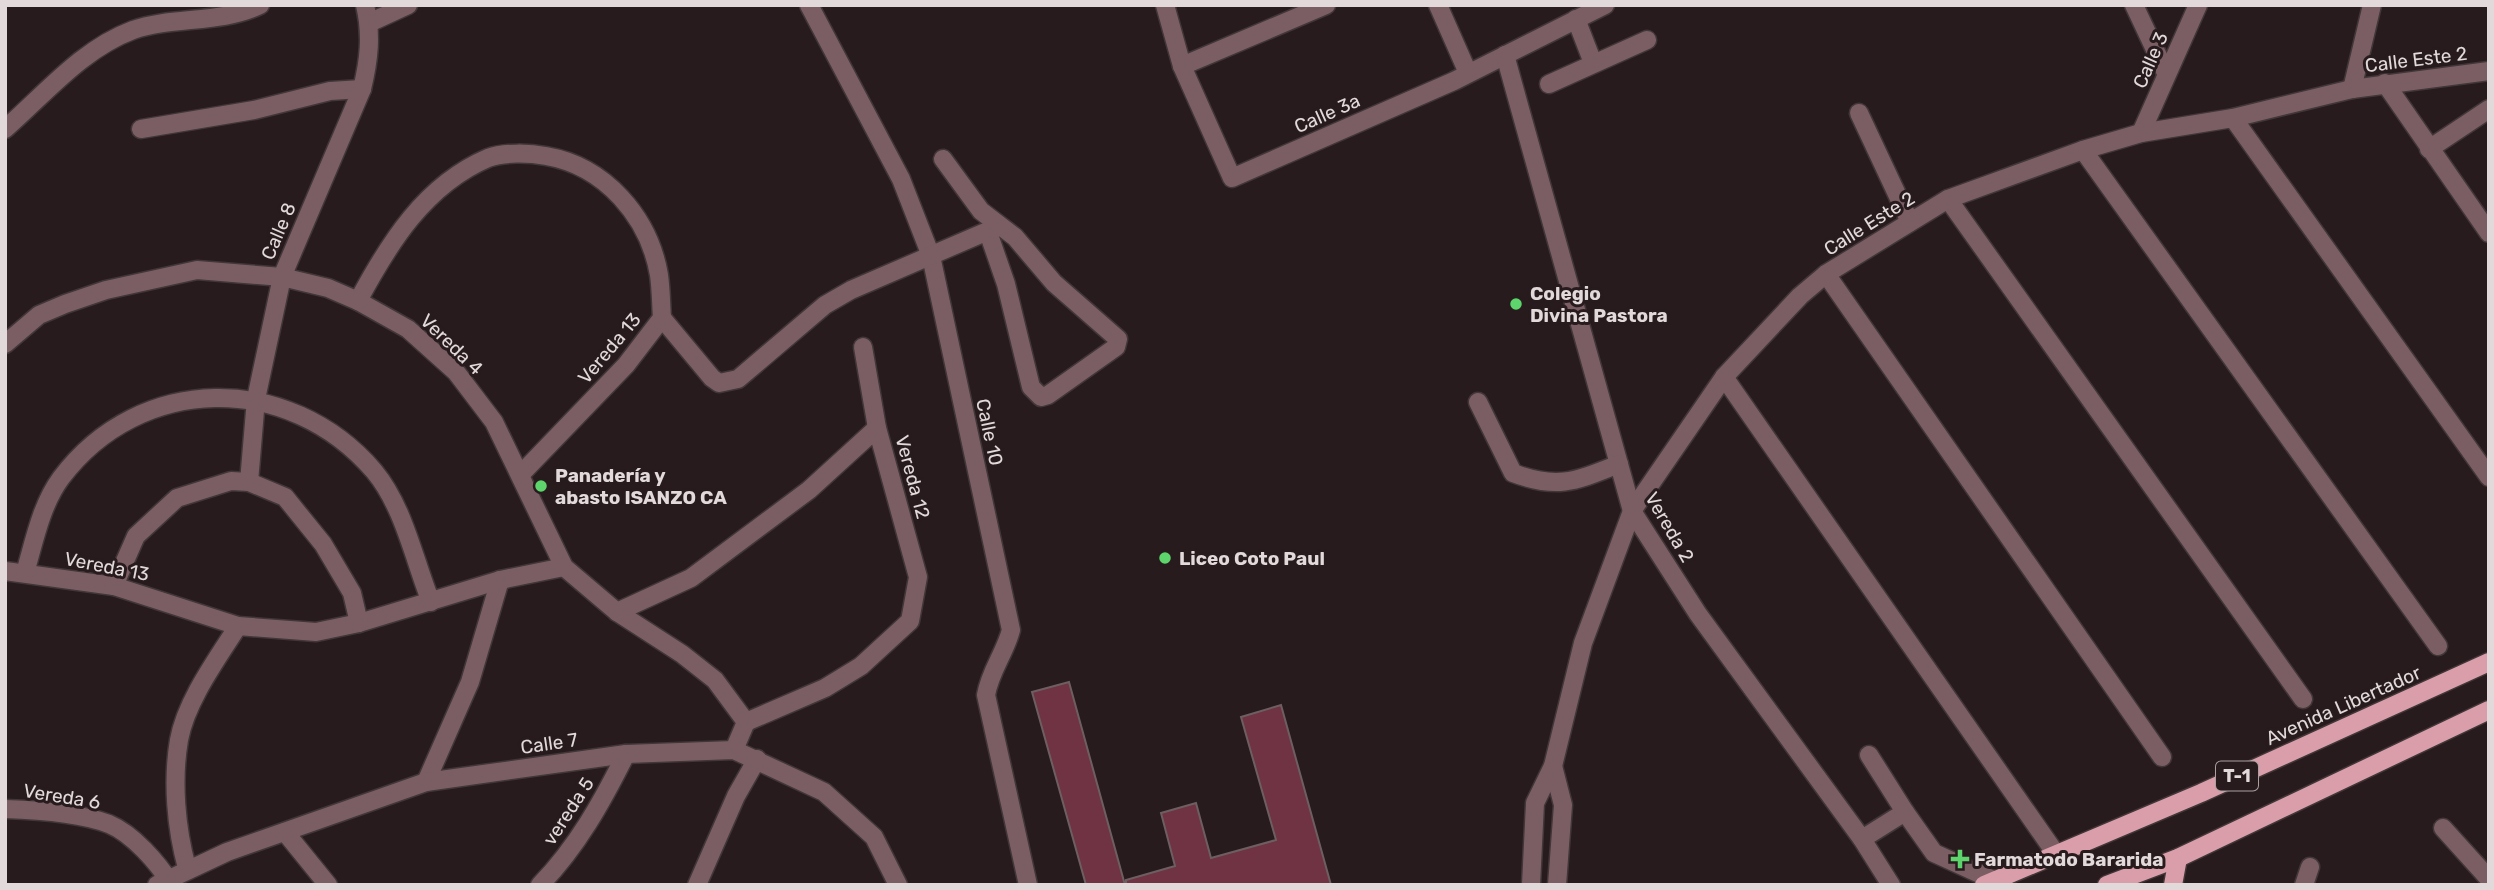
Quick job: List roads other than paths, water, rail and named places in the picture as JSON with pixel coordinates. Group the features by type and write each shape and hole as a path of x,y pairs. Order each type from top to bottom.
{"main road":[{"name":"Avenida Libertador","path":"1994,883 2489,662"},
{"name":"T-1","path":"2107,885 2178,858 2489,710"},
{"path":"2173,885 2178,858"}],"street":[{"path":"5,129 86,55 110,41 134,30 223,15 260,5"},
{"name":"Calle 8","path":"249,482 256,399 282,277 362,89 369,59 369,23 365,5"},
{"path":"369,23 408,5"},
{"name":"Calle 10","path":"809,5 901,179 931,256 1011,630 1006,646 989,677 986,695 1028,885"},
{"name":"Calle 3a","path":"1165,5 1182,66 1232,178 1468,74 1605,5"},
{"path":"1182,66 1326,5"},
{"path":"1438,5 1468,74"},
{"path":"2134,5 2166,73"},
{"name":"Calle 3","path":"2141,133 2198,5"},
{"path":"2352,89 2372,5"},
{"path":"1576,19 1593,63"},
{"path":"1549,84 1647,40"},
{"name":"Vereda 2","path":"1505,55 1632,511 1698,614 1862,839 1891,885"},
{"name":"Calle Este 2","path":"1531,885 1535,803 1553,766 1583,643 1632,511 1724,377 1800,296 1826,274 1948,199 2083,150 2141,133 2234,118 2352,89 2488,70"},
{"path":"2385,83 2489,233"},
{"path":"141,129 254,110 330,91 362,89"},
{"path":"2429,149 2489,109"},
{"path":"1859,113 1910,222"},
{"path":"2234,118 2489,477"},
{"path":"2083,150 2438,646"},
{"name":"Vereda 13","path":"358,301 383,254 414,212 453,179 490,157 531,153 571,160 608,183 641,223 659,274 662,318 626,365 521,474"},
{"path":"662,318 712,378 727,383 738,379 825,305 851,290 994,229 1015,237 1073,302 1118,339 1116,347 1048,395 1041,397 1036,394 1028,377 994,229 967,196 943,159"},
{"path":"1948,199 2303,699"},
{"name":"Vereda 4","path":"5,344 39,314 106,290 197,270 282,277 328,288 358,301 408,329 456,372 494,422 564,567 617,612 682,654 715,680 746,722"},
{"path":"1826,274 2162,757"},
{"path":"863,347 877,428"},
{"path":"1724,377 2056,855"},
{"path":"25,573 41,518 53,493 59,481 84,451 122,424 166,404 207,398 256,399 285,407 322,425 350,446 375,473 394,501 431,603"},
{"path":"1478,402 1513,473 1538,483 1563,483 1619,464"},
{"name":"Vereda 12","path":"617,612 691,578 809,490 877,428 918,577 910,621 861,666 825,688 746,722"},
{"path":"114,586 136,536 177,498 231,481 249,482 285,497 323,544 352,593 359,623"},
{"name":"Vereda 13","path":"5,571 114,586 238,626 316,632 431,603 500,580 564,567"},
{"path":"426,782 470,682 500,580"},
{"path":"187,868 179,838 180,738 204,678 238,626"},
{"path":"734,750 746,722"},
{"name":"Calle 7","path":"165,882 187,868 426,782 625,754 734,750 824,792 874,837 898,885"},
{"name":"vereda 5","path":"540,885 595,815 625,754"},
{"path":"1869,755 1934,853 1994,883"},
{"path":"697,885 736,796 757,759"},
{"name":"Calle Este 2","path":"1553,766 1563,806 1557,885"},
{"name":"Vereda 6","path":"5,809 39,810 110,824 141,848 165,882"},
{"path":"1862,839 1905,812"},
{"path":"2443,828 2489,878"},
{"path":"285,832 328,885"},
{"path":"2304,885 2310,867"}],"place":[{"name":"Colegio Divina Pastora","path":"1516,304"},
{"name":"Panadería y abasto ISANZO CA","path":"541,486"},
{"name":"Liceo Coto Paul","path":"1165,558"},
{"name":"Farmatodo Bararida","path":"1960,859"}]}
